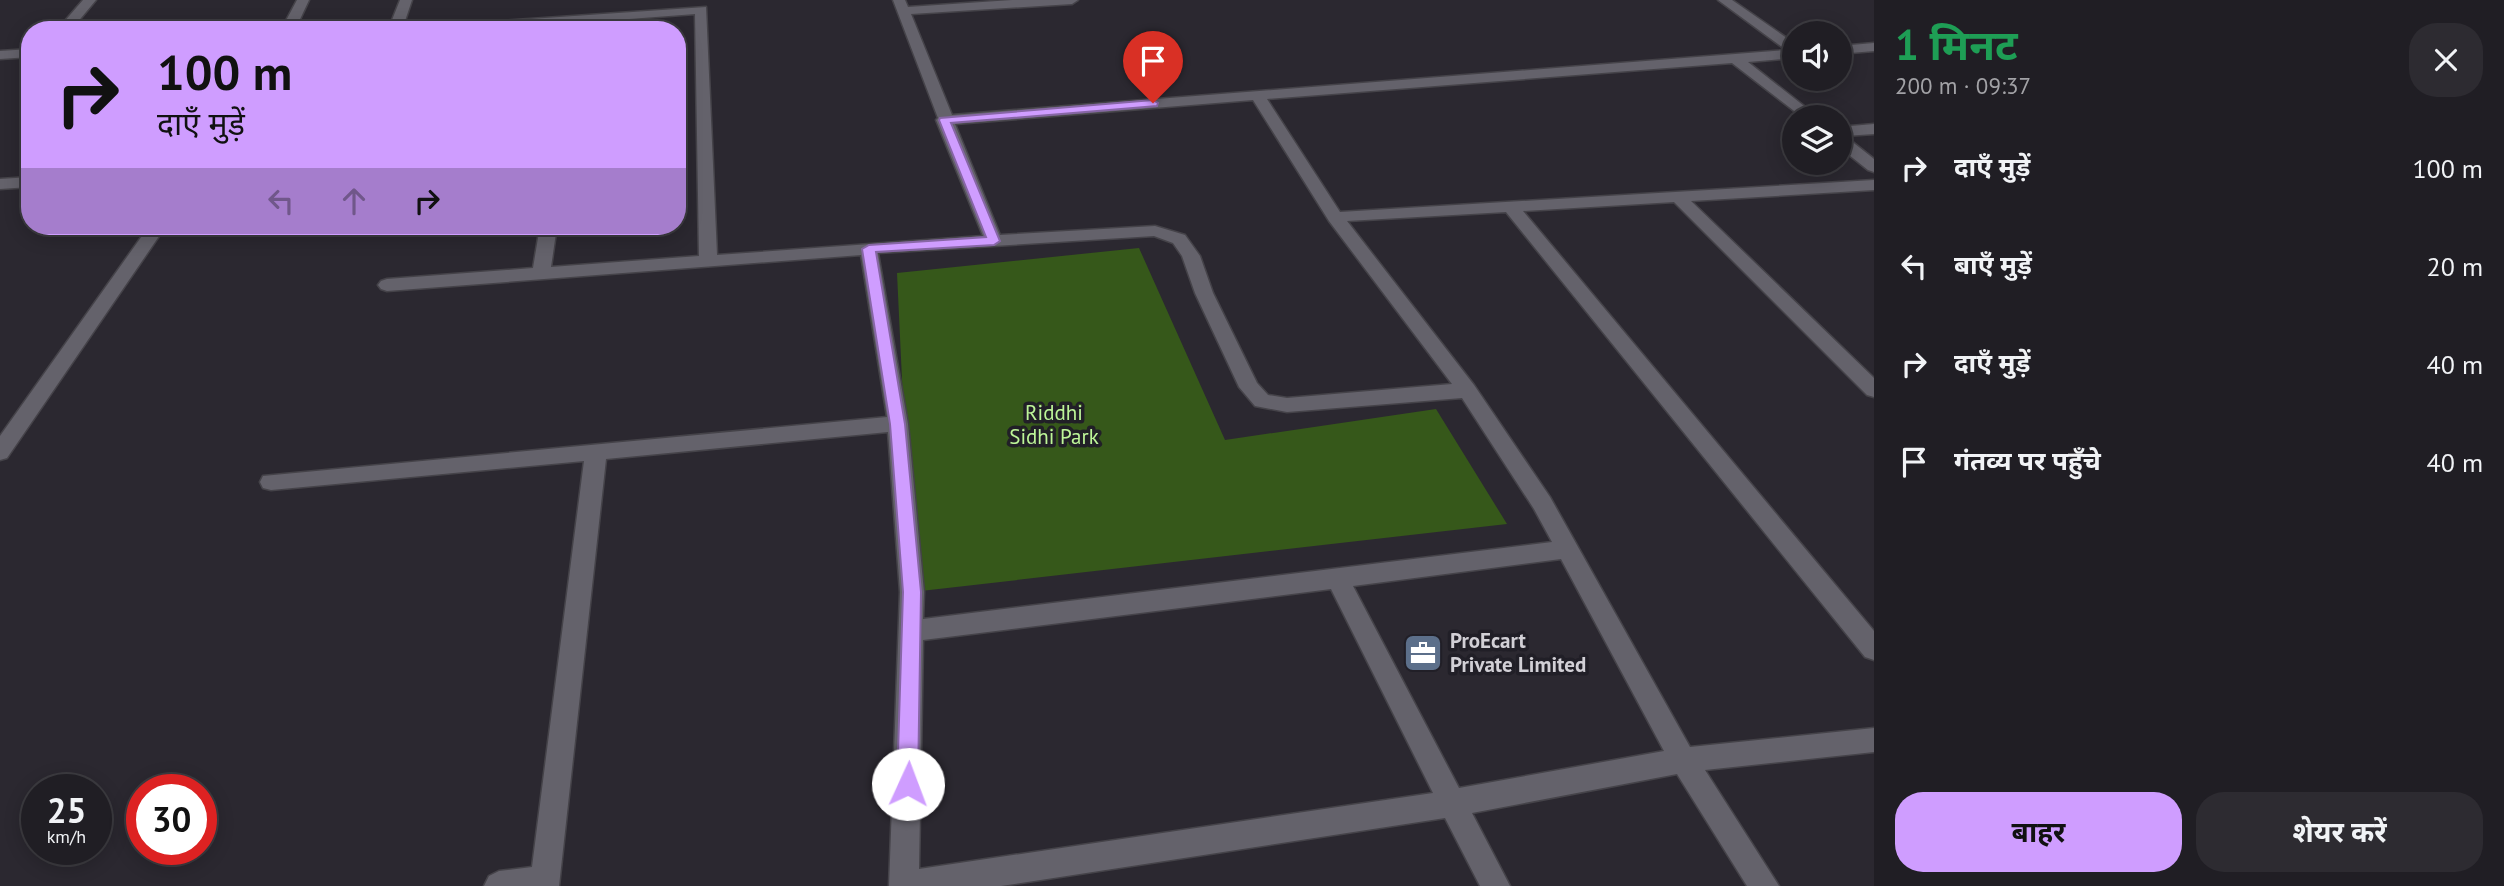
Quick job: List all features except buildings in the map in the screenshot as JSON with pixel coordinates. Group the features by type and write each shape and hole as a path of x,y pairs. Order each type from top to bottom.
{"street":[{"path":"72,21 90,0"},
{"path":"292,21 303,0"},
{"path":"399,21 406,0"},
{"path":"994,241 944,120 901,5 1072,0"},
{"path":"1724,0 1782,43"},
{"path":"603,21 701,10 708,261"},
{"path":"1852,49 1874,47"},
{"path":"944,120 1782,53"},
{"path":"0,55 21,54"},
{"path":"1736,59 1795,105"},
{"path":"1257,95 1335,217 1467,390 1542,503 1683,760 1763,886"},
{"path":"1852,131 1874,129"},
{"path":"1852,149 1874,166"},
{"path":"0,184 21,183"},
{"path":"1335,217 1874,185"},
{"path":"1678,197 1874,390"},
{"path":"1511,206 1874,649"},
{"path":"387,285 869,249 1155,231 1179,239 1191,256 1205,293 1249,387 1262,401 1287,405 1467,390"},
{"path":"0,452 151,235"},
{"path":"541,274 547,235"},
{"path":"869,249 898,424 913,631 905,886 1453,803 1683,760 1874,740"},
{"path":"271,482 898,424"},
{"path":"499,886 544,883 596,452"},
{"path":"913,631 1338,580 1569,549"},
{"path":"1338,580 1494,886"}],"green space":[{"name":"Riddhi Sidhi Park","path":"1139,248 1225,440 1436,409 1507,524 912,592 897,273"}],"place":[{"name":"ProEcart Private Limited","path":"1423,653"}],"route":[{"path":"908,784 912,592 898,424 869,249 994,241 944,120 1153,103"}]}
